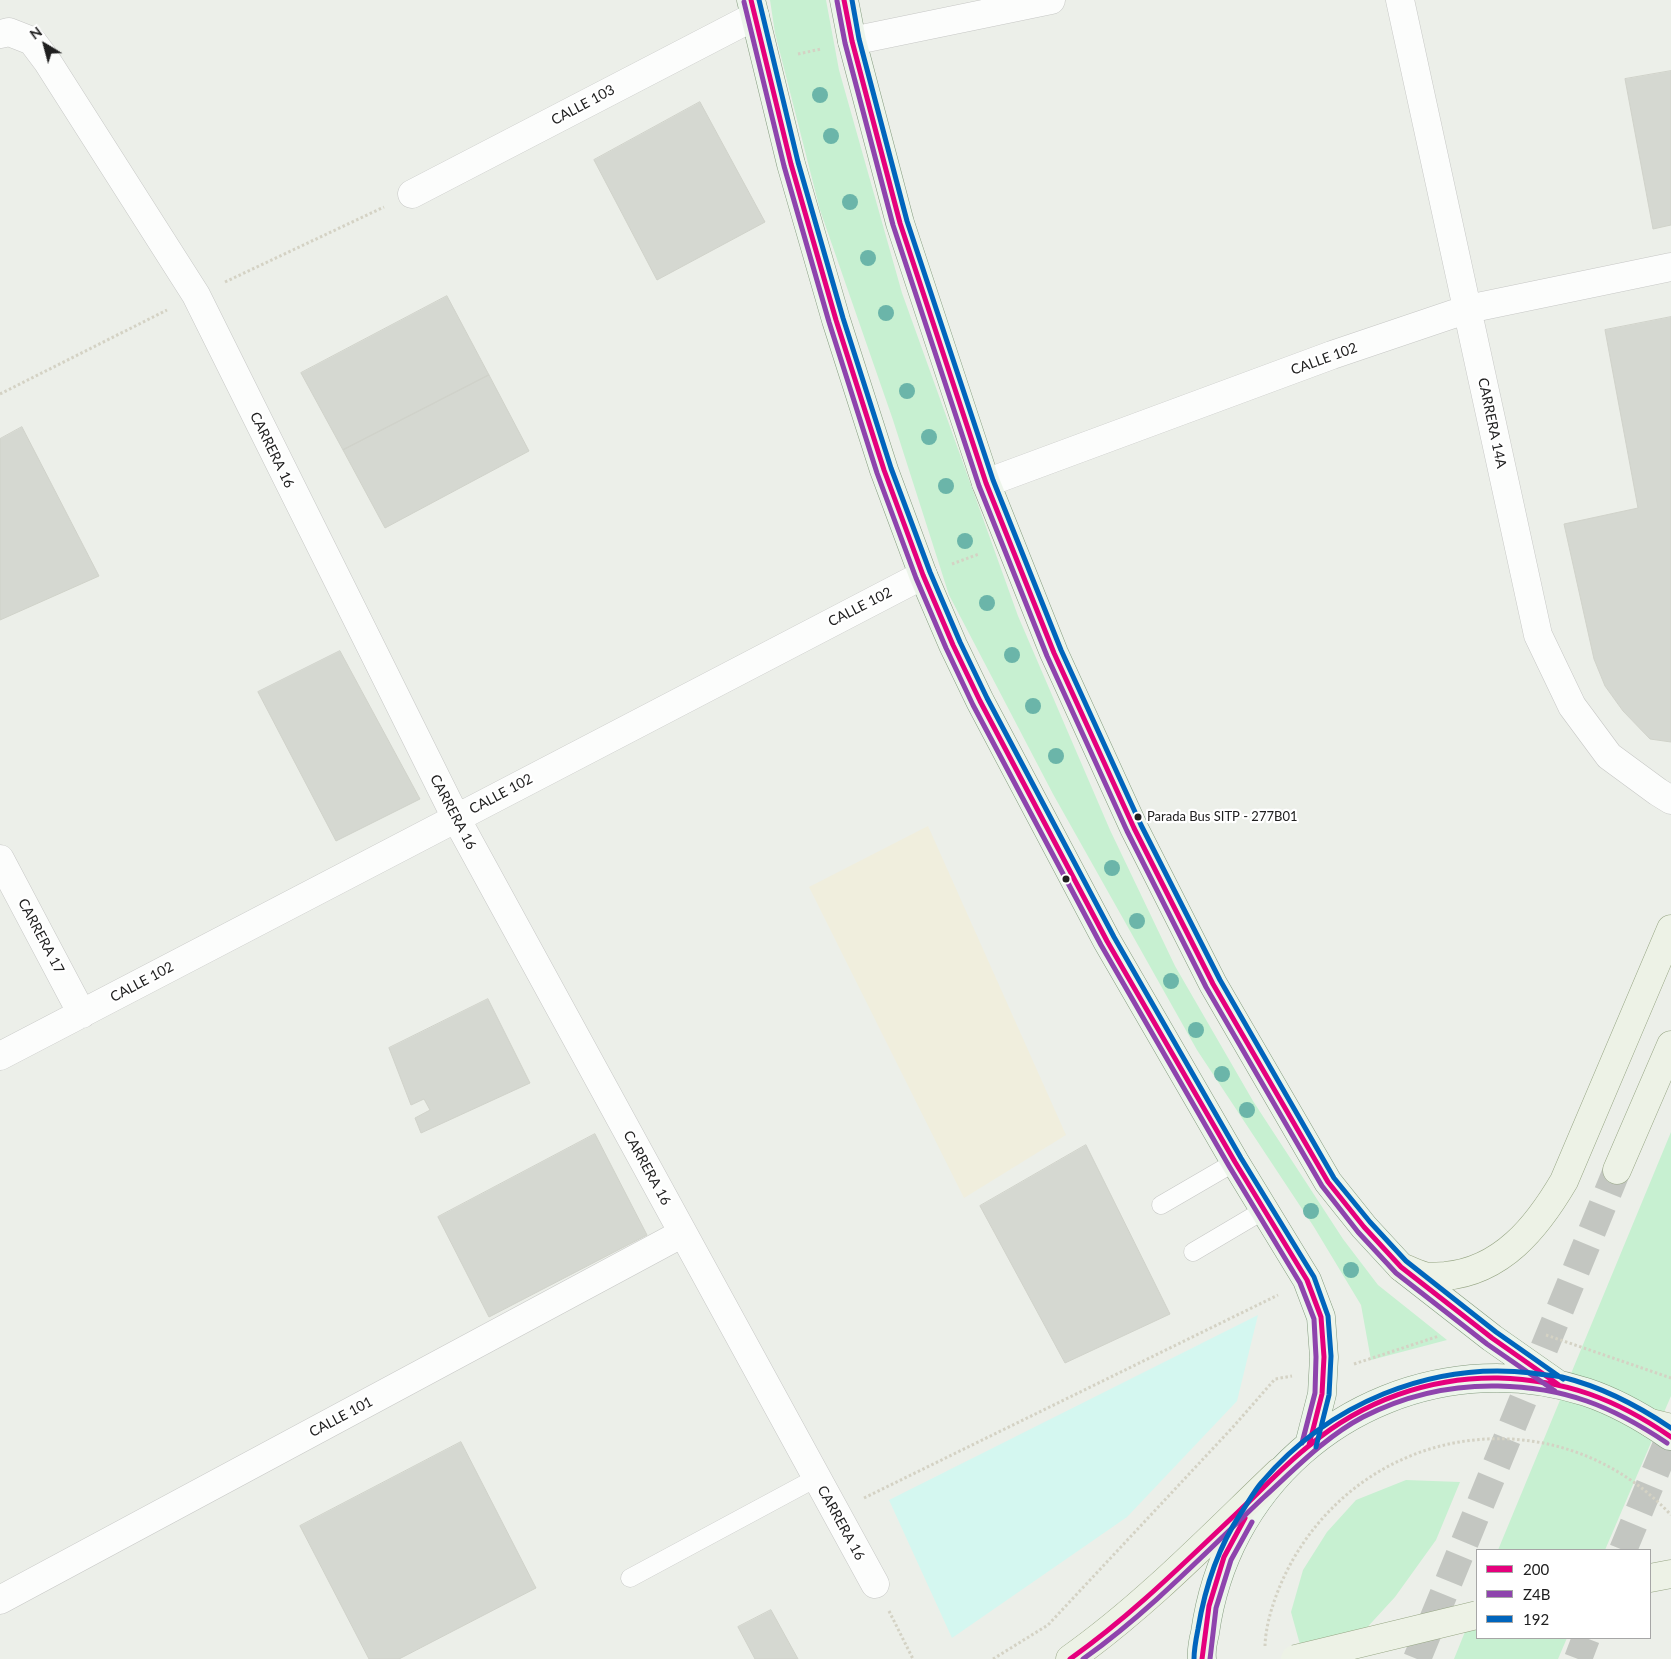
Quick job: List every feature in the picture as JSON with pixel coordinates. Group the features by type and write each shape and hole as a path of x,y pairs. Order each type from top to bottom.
{"main road":[{"path":"844,0 852,41 900,223 986,483 1054,653 1134,828 1213,984 1328,1182 1364,1227 1400,1267 1492,1338 1559,1385"},
{"path":"753,8 791,164 836,320 884,470 923,575 952,645 1102,932 1235,1162 1308,1280 1321,1317 1324,1357 1322,1394 1309,1444"},
{"path":"1400,1267 1429,1277 1458,1274 1487,1265 1508,1252 1527,1234 1547,1209 1564,1181 1671,929"},
{"path":"1617,1170 1671,1045"},
{"path":"1070,1659 1101,1637 1156,1589 1309,1444 1334,1426 1360,1411 1389,1398 1422,1387 1456,1381 1491,1378 1525,1379 1586,1392 1612,1402 1664,1429"},
{"path":"1202,1659 1208,1606 1224,1557 1248,1512 1279,1472"},
{"path":"1651,1578 1671,1574"},
{"path":"1295,1659 1476,1615"}],"street":[{"path":"852,41 1051,0"},
{"name":"CARRERA 14A","path":"1400,0 1538,635 1572,706 1609,756 1671,800"},
{"name":"CALLE 103","path":"412,194 753,8"},
{"name":"CARRERA 16","path":"0,34 9,32 32,41 47,61 196,295 456,818 874,1584"},
{"name":"CALLE 102","path":"986,483 1332,355 1468,310 1671,267"},
{"name":"CALLE 102","path":"0,1056 923,575"},
{"name":"CARRERA 17","path":"0,859 82,1014"},
{"name":"CALLE 101","path":"0,1600 683,1234"}],"lane":[{"path":"1161,1205 1235,1162"},
{"path":"1193,1252 1264,1210"},
{"path":"630,1578 816,1478"}],"path":[{"path":"765,62 852,41"},
{"path":"923,575 1011,543"},
{"path":"835,1512 1308,1280"},
{"path":"1542,1333 1671,1378"},
{"path":"1354,1364 1445,1334"},
{"path":"993,1659 1048,1625 1233,1427 1275,1379"},
{"path":"1265,1651 1274,1602 1290,1564 1313,1528 1341,1498 1375,1473 1412,1454 1441,1445 1501,1438 1531,1440 1560,1446 1589,1457 1619,1472 1646,1491 1671,1515"},
{"path":"874,1584 913,1659"}],"shaded area":[{"path":"928,826 1066,1135 964,1198 809,887"},
{"path":"1258,1315 1237,1401 1127,1517 952,1638 889,1500"}],"green space":[{"path":"770,0 826,0 839,70 902,293 1018,616 1110,830 1175,966 1253,1101 1343,1239 1378,1285 1447,1340 1371,1360 1361,1305 1314,1227 1197,1050 1053,794 949,595 893,420 820,210 775,33"},
{"path":"1671,1132 1671,1396 1605,1549 1498,1549"},
{"path":"1406,1480 1460,1482 1436,1540 1395,1597 1351,1645 1304,1659 1291,1612 1303,1570 1327,1532 1356,1500"},
{"path":"1476,1604 1476,1639 1567,1639 1558,1659 1454,1659"}],"building":[{"path":"1671,71 1671,225 1653,229 1625,79"},
{"path":"700,102 765,222 657,280 594,160"},
{"path":"447,296 489,375 343,450 301,373"},
{"path":"1671,317 1671,742 1650,739 1623,711 1605,686 1594,659 1564,524 1638,508 1605,330"},
{"path":"489,375 529,451 385,528 343,450"},
{"path":"22,427 99,576 0,620 0,439"},
{"path":"340,651 420,799 336,841 258,692"},
{"path":"488,999 530,1083 421,1133 415,1118 430,1110 424,1099 411,1105 389,1048"},
{"path":"595,1134 647,1235 489,1317 438,1217"},
{"path":"1086,1145 1170,1314 1065,1363 980,1206"},
{"path":"461,1442 536,1588 399,1659 369,1659 300,1526"},
{"path":"771,1610 798,1659 755,1659 738,1627"}],"tunnel":[{"path":"1417,1659 1617,1170"},
{"path":"1623,1549 1671,1434"},
{"path":"1578,1659 1586,1639"}],"transit line":[{"name":"200","path":"751,0 791,164 836,320 884,470 923,575 953,645 980,701 1107,941 1235,1162 1307,1280 1321,1317 1324,1357 1322,1394 1309,1445"},
{"name":"192","path":"759,0 798,162 843,318 891,468 930,572 960,642 987,698 1114,937 1241,1158 1314,1277 1328,1316 1331,1356 1329,1395 1316,1447"},
{"name":"200","path":"844,0 852,41 900,223 986,483 1054,653 1134,828 1213,984 1328,1182 1364,1227 1401,1267 1492,1338 1559,1385"},
{"name":"192","path":"852,0 859,39 907,221 993,480 1061,650 1141,825 1220,980 1334,1178 1370,1222 1406,1261 1496,1332 1563,1379"},
{"name":"Z4B","path":"837,1 845,43 893,225 979,486 1047,656 1127,831 1206,987 1322,1186 1358,1232 1396,1273 1487,1344 1555,1391"},
{"name":"Z4B","path":"744,2 784,166 829,322 877,473 916,578 946,648 973,705 1101,945 1229,1166 1300,1283 1314,1319 1315,1393 1302,1443"},
{"name":"192","path":"1194,1659 1195,1644 1208,1583 1225,1540 1241,1513 1259,1486 1288,1454 1318,1430 1350,1410 1384,1394 1420,1382 1456,1374 1494,1371 1532,1373 1562,1377 1605,1391 1632,1404 1671,1428"},
{"name":"200","path":"1070,1659 1157,1588 1300,1453 1330,1429 1375,1404 1398,1395 1422,1387 1472,1379 1498,1378 1546,1383 1589,1394 1610,1402 1671,1437"},
{"name":"Z4B","path":"1083,1659 1153,1602 1323,1444 1363,1417 1395,1403 1428,1393 1463,1387 1498,1386 1545,1390 1587,1401 1607,1409 1667,1443"},
{"name":"200","path":"1202,1659 1209,1606 1224,1557 1245,1518"},
{"name":"Z4B","path":"1210,1659 1216,1608 1231,1560 1252,1522"}],"place":[{"name":"Parada Bus SITP - 277B01","path":"1138,817"}]}
